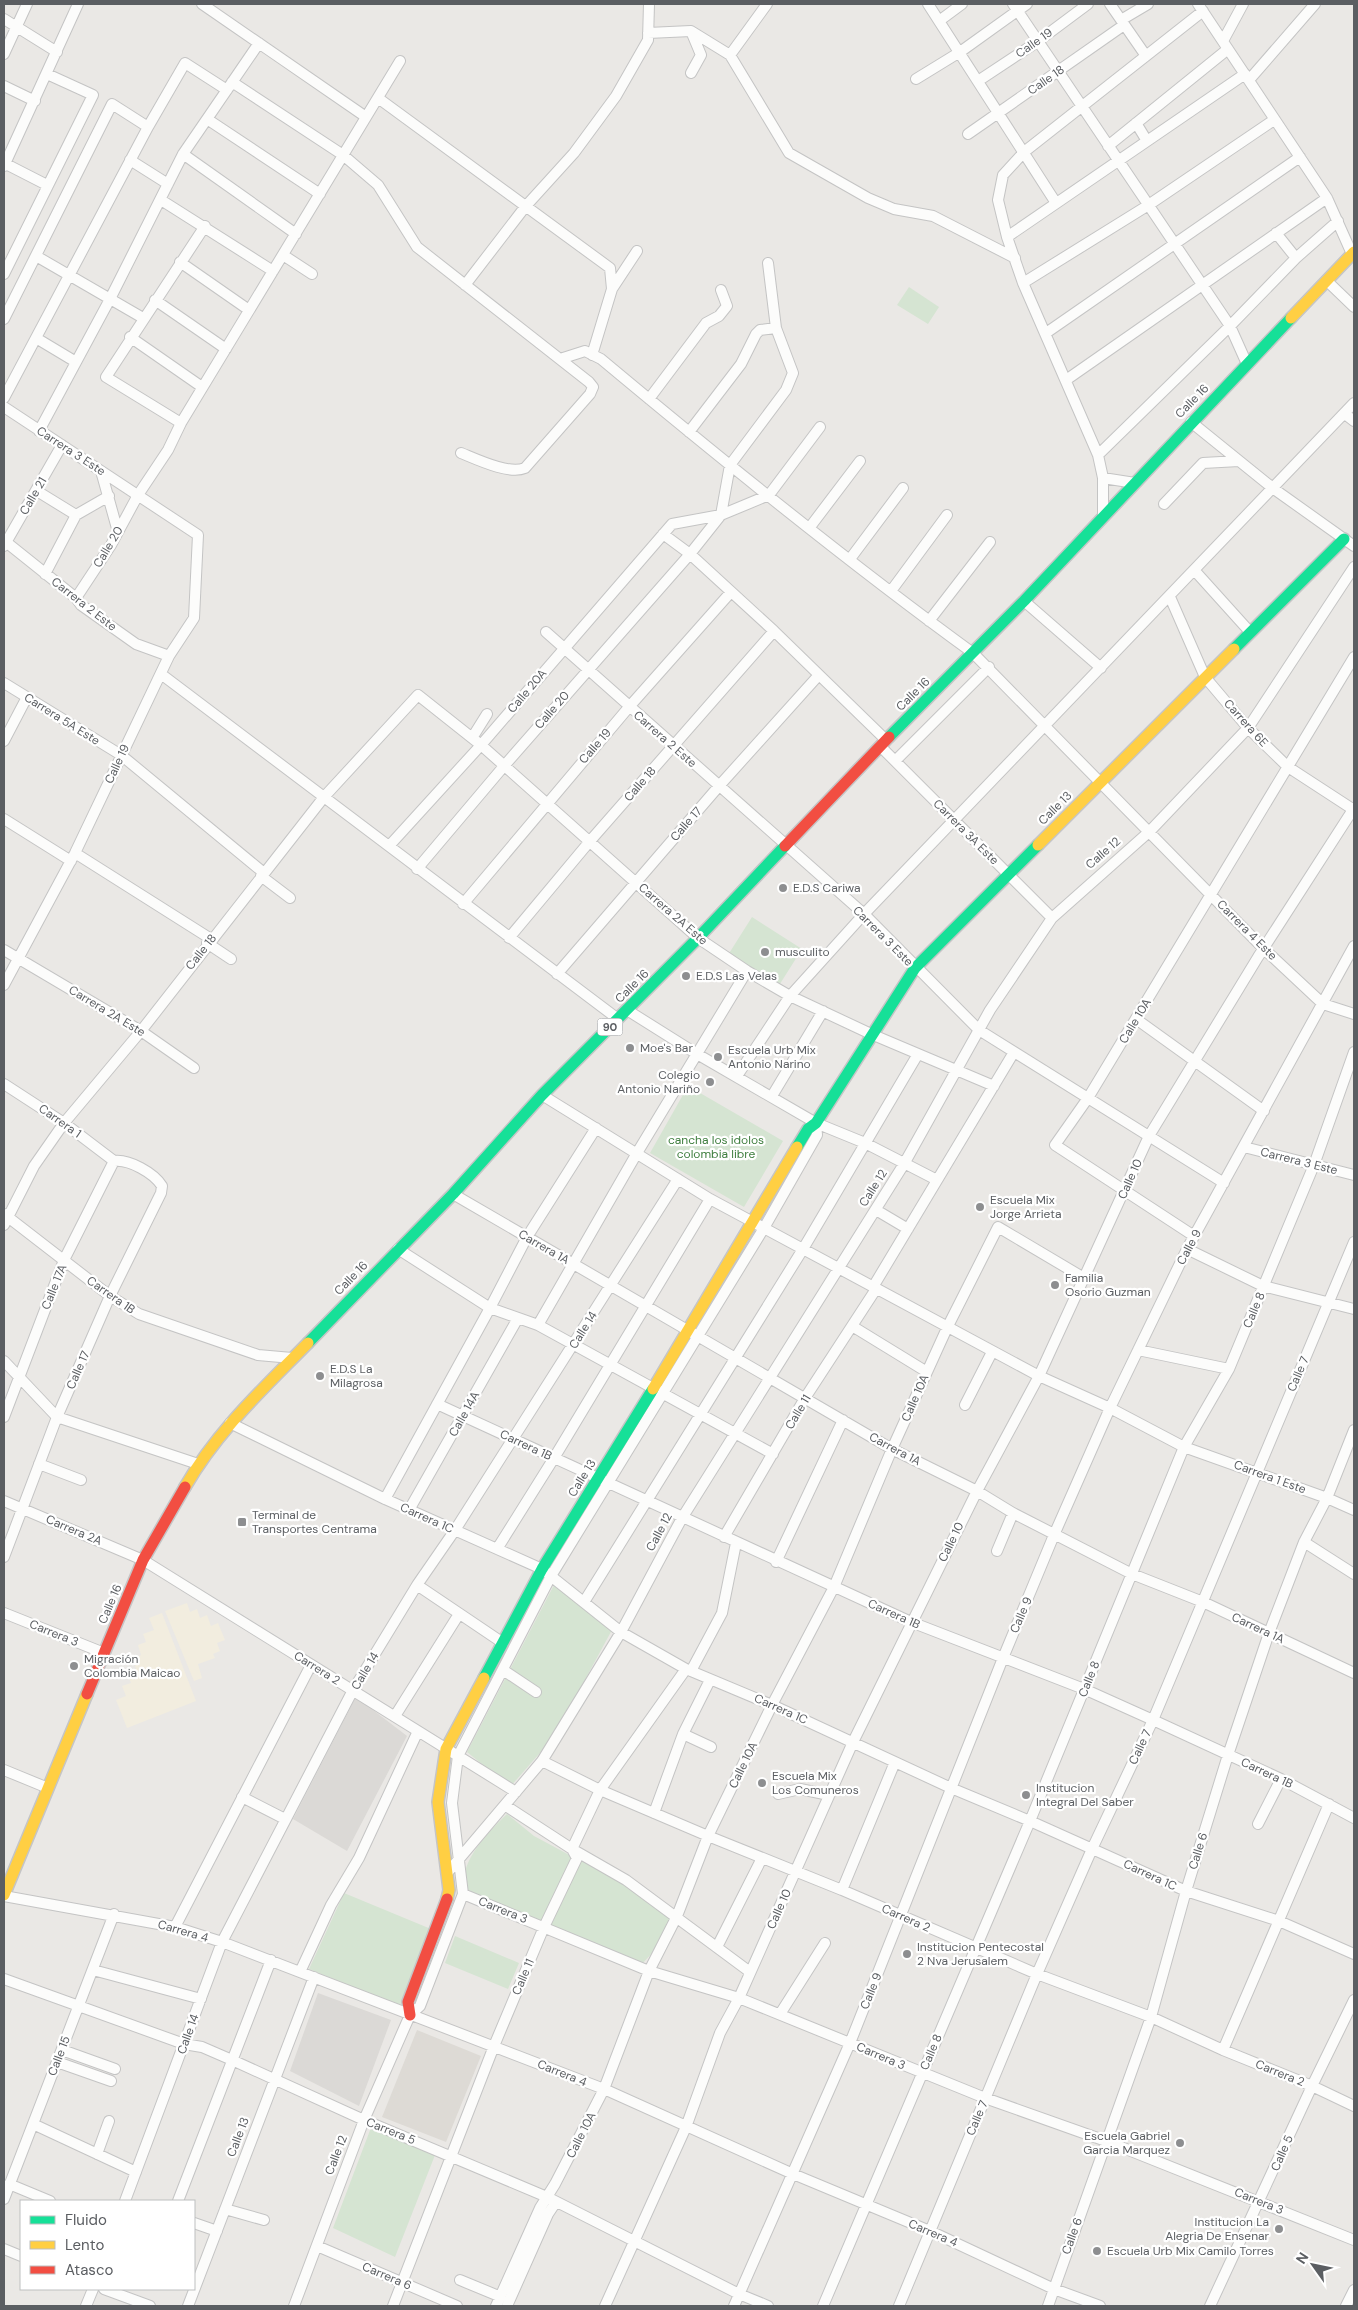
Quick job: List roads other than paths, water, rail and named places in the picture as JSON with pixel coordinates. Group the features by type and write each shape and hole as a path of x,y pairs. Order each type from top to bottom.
{"main road":[{"name":"Calle 16","path":"4,1896 143,1560 198,1464 230,1422 452,1194 542,1095 628,1010 883,743 1024,600 1353,253"},
{"name":"Calle 13","path":"448,1872 438,1802 446,1749 503,1643 693,1333 752,1222 808,1129 816,1123 871,1034 915,968 1344,538"},
{"name":"Calle 12","path":"410,2015 408,2002 445,1910 449,1890 448,1872"}],"street":[{"path":"4,54 27,4"},
{"path":"47,185 4,164 48,74 78,4"},
{"path":"202,4 366,117"},
{"path":"465,285 525,207 574,153 616,96 638,59 648,33 647,12 649,4"},
{"path":"730,55 767,4"},
{"path":"928,4 1056,203"},
{"path":"939,21 962,4"},
{"path":"916,80 960,52 1015,7 1026,4"},
{"name":"Calle 19","path":"978,81 1037,42 1088,4"},
{"path":"1110,4 1146,56"},
{"name":"Calle 18","path":"968,134 1058,72 1148,4"},
{"path":"1108,146 1225,45 1243,4"},
{"path":"1007,237 1147,141 1247,77 1315,4"},
{"path":"1015,7 1147,206 1230,326 1247,364"},
{"path":"1103,517 1104,478 1098,455 1023,283 1007,237 998,200 1003,175 1024,152 1146,56 1201,8 1327,198 1353,253"},
{"path":"4,19 57,52"},
{"path":"648,33 691,31 730,55 789,154 868,198 894,209 933,216 1015,258"},
{"path":"691,31 701,56 691,73"},
{"path":"39,430 110,300 183,154 259,43"},
{"name":"Calle 20","path":"76,598 118,532 138,495 168,450 181,423 400,61"},
{"path":"4,398 130,160 185,63 230,86 343,155 378,185 417,247 590,382 593,387 590,394 525,468 520,470 491,465 461,453"},
{"path":"4,272 93,95 48,74"},
{"path":"4,86 35,101"},
{"path":"378,98 610,268 612,289"},
{"path":"4,319 112,104 148,127"},
{"path":"207,119 320,194"},
{"path":"1023,283 1147,206 1274,120"},
{"path":"1136,123 1147,141"},
{"path":"183,154 296,234"},
{"path":"1046,333 1300,157"},
{"path":"130,160 168,184"},
{"path":"1066,380 1327,198"},
{"path":"160,200 205,226 273,271"},
{"path":"1098,455 1230,326 1296,258 1338,220"},
{"path":"181,423 106,377 130,337 205,226"},
{"path":"1276,233 1296,258"},
{"path":"560,359 585,351 592,355 612,289 636,251"},
{"path":"283,254 312,274"},
{"path":"36,256 143,318"},
{"path":"180,262 249,310"},
{"path":"721,515 730,465 791,382 793,373 776,328 768,263"},
{"path":"1327,281 1354,307"},
{"path":"649,399 706,323 719,316 727,306 721,290"},
{"path":"155,300 226,349"},
{"path":"689,432 741,364 756,334 760,330 776,328"},
{"path":"130,337 202,388"},
{"path":"36,338 76,362"},
{"name":"Carrera 4 Este","path":"592,355 601,359 730,465 929,621 973,653 989,667 1264,948 1323,1004 1354,1014"},
{"path":"737,1076 790,996 864,914 1274,489 1354,403"},
{"name":"Carrera 3 Este","path":"4,407 198,535"},
{"path":"1344,414 1354,421"},
{"path":"1191,422 1274,489 1354,546"},
{"path":"721,515 769,495 820,427"},
{"name":"Calle 21","path":"5,544 62,445"},
{"path":"810,527 860,461"},
{"path":"1164,504 1203,463 1239,461"},
{"path":"101,471 118,532"},
{"path":"1104,478 1135,483"},
{"path":"850,559 903,488"},
{"path":"37,491 76,515"},
{"path":"45,574 76,515 109,496"},
{"name":"Calle 20","path":"417,869 504,766 690,554 721,515"},
{"name":"Calle 20A","path":"389,846 477,741 675,522 721,515"},
{"path":"891,591 947,515"},
{"name":"Carrera 3A Este","path":"663,534 690,554 774,631 883,743 895,761 1052,918"},
{"name":"Calle 19","path":"4,985 73,857 169,656 194,618 198,535"},
{"path":"929,621 990,542"},
{"name":"Carrera 2 Este","path":"5,544 76,598 81,605 136,644 169,656"},
{"name":"Calle 12","path":"448,1872 506,1806 542,1761 621,1632 682,1518 904,1164 990,1010 1052,918 1150,831 1248,728 1354,567"},
{"path":"1195,571 1250,632"},
{"name":"Calle 19","path":"463,904 629,707 731,592"},
{"name":"Carrera 6E","path":"1170,597 1205,677 1248,728 1288,767 1354,809"},
{"path":"1024,600 1101,668"},
{"name":"Calle 18","path":"509,938 590,841 774,631"},
{"name":"Carrera 2 Este","path":"546,632 587,671 785,845"},
{"name":"Calle 10A","path":"1124,1190 1055,1145 1088,1098 1354,657"},
{"path":"895,761 989,667"},
{"path":"161,674 463,904 618,1019"},
{"name":"Calle 17","path":"557,974 719,786 818,676"},
{"name":"Carrera 5A Este","path":"4,683 121,755"},
{"name":"Calle 18","path":"5,1218 34,1166 64,1123 324,797 418,695"},
{"name":"Carrera 2A Este","path":"418,695 477,741 698,938 790,996 871,1034 994,1086"},
{"path":"4,741 27,697"},
{"path":"477,741 487,714"},
{"path":"121,755 290,898"},
{"name":"Calle 10","path":"605,2306 686,2127 720,2033 739,1998 853,1742 977,1490 1039,1376 1149,1136 1264,948 1354,809"},
{"path":"4,819 73,857 209,941 231,959"},
{"name":"Carrera 3 Este","path":"785,845 864,914 915,968 979,1030 1224,1183"},
{"name":"Calle 9","path":"734,2306 850,2043 1003,1658 1054,1535 1110,1408 1194,1236 1354,946"},
{"path":"4,950 18,958"},
{"name":"Carrera 2A Este","path":"18,958 140,1030 194,1068"},
{"path":"538,1326 637,1154 748,971"},
{"path":"628,1010 697,1054 816,1123 865,1144 937,1180"},
{"path":"772,1096 823,1011"},
{"path":"1136,1019 1264,1111"},
{"name":"Calle 11","path":"724,1537 805,1398 852,1326 1014,1052"},
{"name":"Calle 8","path":"823,2306 1030,1821 1184,1447 1229,1369 1314,1165 1354,1052"},
{"path":"584,1602 803,1249 918,1054"},
{"name":"Carrera 1","path":"4,1084 64,1123 114,1161"},
{"name":"Carrera 1 Este","path":"542,1095 710,1199 992,1352 1039,1376 1110,1408 1184,1447 1257,1472 1354,1510"},
{"name":"Calle 13","path":"693,1333 764,1228 817,1134 816,1123"},
{"path":"385,1500 527,1237 596,1128"},
{"name":"Carrera 3 Este","path":"1244,1147 1354,1176"},
{"name":"Calle 17","path":"4,1557 57,1417 110,1296 161,1193 162,1186 158,1180 129,1162 114,1161"},
{"name":"Calle 17A","path":"4,1418 64,1260 114,1161"},
{"name":"Calle 14","path":"128,2200 136,2172 222,1942 353,1690 417,1585 455,1530 574,1345 678,1179"},
{"path":"1124,1190 1194,1236"},
{"name":"Carrera 1A","path":"452,1194 892,1449 977,1490 1013,1513 1132,1574 1203,1602 1354,1673"},
{"path":"497,1549 710,1199"},
{"path":"876,1210 908,1229"},
{"name":"Carrera 1B","path":"5,1218 110,1296 139,1314 258,1355 292,1358"},
{"name":"Calle 10A","path":"507,2306 548,2214 555,2184 604,2089 649,1971 677,1916 708,1836 772,1704 834,1587 892,1449 947,1328 998,1227 1084,1278"},
{"name":"Calle 7","path":"899,2306 1037,1974 1092,1849 1153,1720 1354,1242"},
{"path":"398,1249 490,1308 538,1326 736,1432 773,1454"},
{"path":"1187,1250 1263,1286 1328,1304 1354,1309"},
{"name":"Calle 14A","path":"410,1510 518,1318"},
{"path":"852,1326 927,1372"},
{"path":"1138,1350 1229,1369"},
{"path":"965,1405 992,1352"},
{"path":"4,1361 57,1417 198,1464"},
{"name":"Carrera 1B","path":"437,1404 776,1562 911,1622 1084,1689 1153,1720 1281,1779 1354,1818"},
{"path":"776,1562 843,1420"},
{"name":"Carrera 1C","path":"230,1422 385,1500 497,1549 546,1573 621,1632 688,1670 772,1704 952,1788 1030,1821 1186,1892 1279,1921 1354,1954"},
{"name":"Calle 6","path":"1048,2306 1151,2017 1186,1892 1228,1754 1269,1633 1304,1542 1327,1498 1354,1430"},
{"path":"39,1464 81,1480"},
{"name":"Carrera 2A","path":"4,1501 143,1560"},
{"path":"997,1551 1013,1513"},
{"path":"1304,1542 1354,1574"},
{"name":"Calle 11","path":"392,2306 494,2046 544,1927 577,1858 572,1849 600,1790 688,1670 722,1613 736,1543"},
{"name":"Carrera 2","path":"143,1560 516,1792"},
{"name":"Calle 13","path":"460,1860 452,1803 458,1756 503,1670 546,1573"},
{"path":"417,1585 503,1643"},
{"name":"Carrera 3","path":"4,1612 104,1653"},
{"path":"394,1716 459,1614"},
{"path":"175,1927 312,1664"},
{"path":"503,1670 536,1692"},
{"path":"654,1813 684,1734 710,1680"},
{"path":"300,1972 331,1905 359,1858 418,1731"},
{"path":"684,1734 711,1746"},
{"name":"Carrera 2","path":"542,1761 600,1790 708,1836 842,1890 1037,1974 1151,2017 1354,2106"},
{"path":"842,1890 895,1762"},
{"path":"4,1770 48,1788"},
{"path":"1258,1824 1281,1779"},
{"path":"778,1794 800,1789 829,1795"},
{"path":"242,1797 285,1819"},
{"path":"1223,2050 1329,1804"},
{"path":"506,1806 572,1849 626,1880 750,1972"},
{"path":"717,1947 762,1858"},
{"name":"Calle 12","path":"294,2306 364,2120 410,2015 420,2006 463,1894 460,1860"},
{"name":"Carrera 3","path":"463,1894 649,1971 739,1998 985,2098 1106,2141 1354,2240"},
{"name":"Carrera 4","path":"4,1896 114,1914 175,1927 271,1960 604,2089 865,2206 930,2231 1054,2288 1100,2306"},
{"name":"Calle 15","path":"4,2199 114,1914"},
{"path":"780,2014 825,1944"},
{"path":"178,2200 271,1960"},
{"path":"93,1970 201,1999"},
{"name":"Calle 13","path":"195,2288 314,1977"},
{"name":"Carrera 5","path":"4,1979 184,2044 202,2047 364,2120 551,2199 739,2294 768,2306"},
{"name":"Calle 5","path":"1210,2306 1354,2000"},
{"path":"62,2050 115,2068"},
{"path":"57,2062 111,2081"},
{"path":"97,2154 109,2121"},
{"path":"33,2124 136,2172"},
{"path":"9,2184 48,2200"},
{"name":"Calle 10A","path":"498,2302 551,2199"},
{"path":"226,2209 264,2220"},
{"path":"195,2223 217,2231"},
{"name":"Carrera 6","path":"317,2246 457,2306"},
{"path":"4,2249 20,2256"},
{"path":"460,2280 498,2302"},
{"path":"86,2306 93,2290"},
{"path":"107,2290 150,2306"},
{"name":"Calle 13","path":"188,2306 194,2290"},
{"path":"1346,2306 1354,2290"}],"place":[{"name":"E.D.S Cariwa","path":"783,888"},
{"name":"musculito","path":"765,952"},
{"name":"E.D.S Las Velas","path":"686,976"},
{"name":"Moe's Bar","path":"630,1048"},
{"name":"Escuela Urb Mix Antonio Narino","path":"718,1057"},
{"name":"Colegio Antonio Nariño","path":"710,1082"},
{"name":"Escuela Mix Jorge Arrieta","path":"980,1207"},
{"name":"Familia Osorio Guzman","path":"1055,1285"},
{"name":"E.D.S La Milagrosa","path":"320,1376"},
{"name":"Terminal de Transportes Centrama","path":"242,1522"},
{"name":"Migración Colombia Maicao","path":"74,1666"},
{"name":"Escuela Mix Los Comuneros","path":"762,1783"},
{"name":"Institucion Integral Del Saber","path":"1026,1795"},
{"name":"Institucion Pentecostal 2 Nva Jerusalem","path":"907,1954"},
{"name":"Escuela Gabriel Garcia Marquez","path":"1180,2143"},
{"name":"Institucion La Alegria De Ensenar","path":"1279,2229"},
{"name":"Escuela Urb Mix Camilo Torres","path":"1097,2251"}],"park label":[{"name":"cancha los idolos colombia libre","path":"716,1147"}]}
